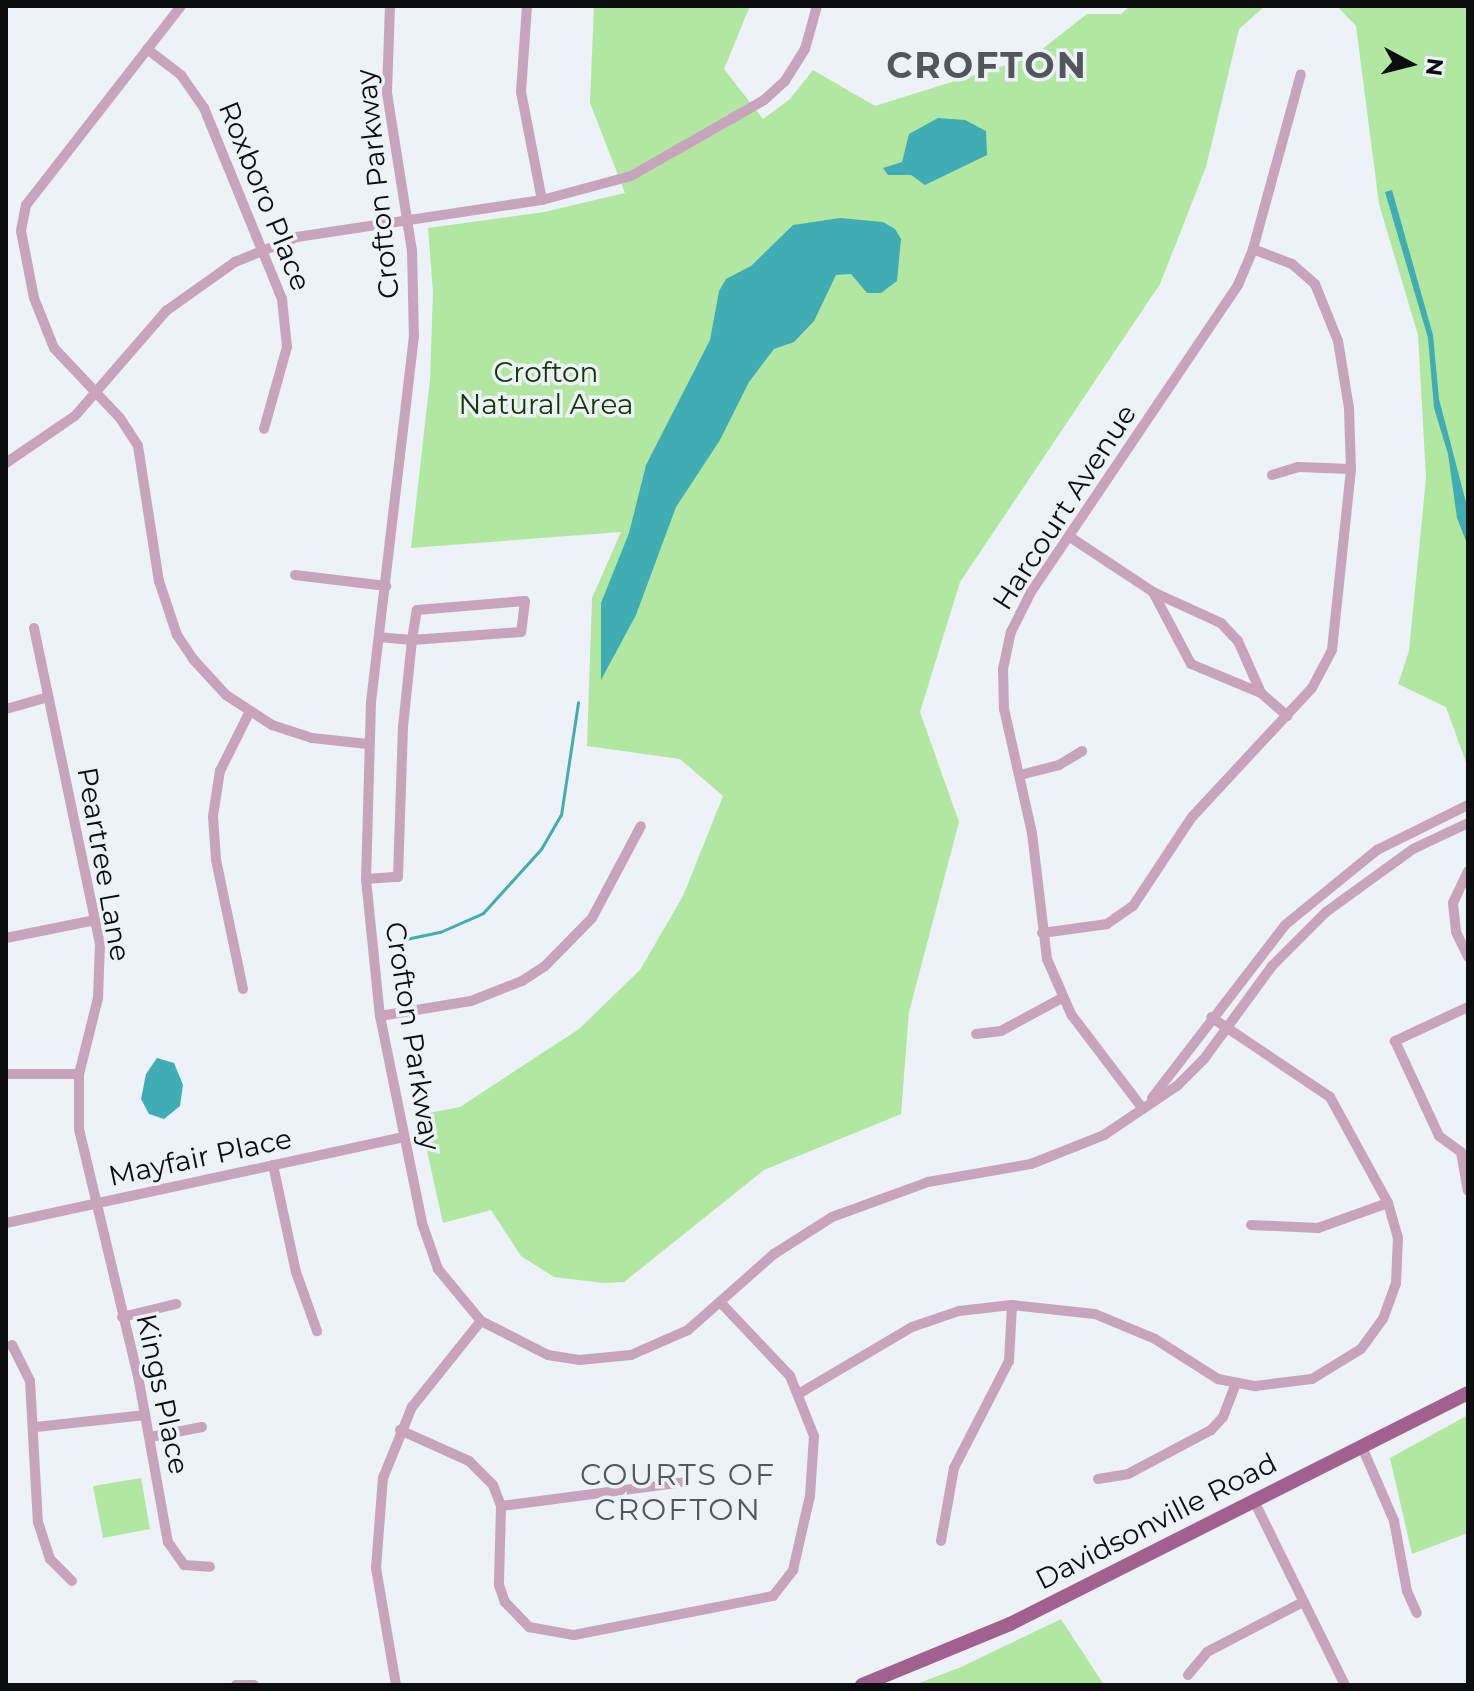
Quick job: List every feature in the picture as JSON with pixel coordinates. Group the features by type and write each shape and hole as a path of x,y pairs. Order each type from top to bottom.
{"main road":[{"name":"Davidsonville Road","path":"862,1685 1010,1624 1468,1393"}],"street":[{"path":"181,6 32,194 22,216 21,231 42,326 68,368 120,418 138,446 159,581 177,635 208,678 249,713 296,734 368,744"},
{"name":"Crofton Parkway","path":"390,6 387,93 408,219 414,336 368,744 366,879 380,1016 430,1250 449,1285 481,1321 548,1355 606,1359 672,1340 802,1234 863,1203 928,1182 1055,1156 1104,1135 1177,1086 1228,1028 1272,966 1326,912 1400,857 1467,827"},
{"path":"527,6 521,92 542,200"},
{"path":"6,463 96,396 166,311 213,275 261,249 326,230 542,200 631,176 764,100 797,65 817,6"},
{"name":"Roxboro Place","path":"147,49 198,96 282,299 288,331 264,429"},
{"name":"Harcourt Avenue","path":"1143,1109 1062,998 1042,933 1020,775 1004,709 1006,650 1020,612 1221,313 1253,249 1301,74"},
{"path":"1042,933 1107,924 1133,906 1192,817 1320,677 1332,650 1351,469 1345,377 1325,299 1292,264 1253,249"},
{"path":"1272,475 1298,467 1351,469"},
{"path":"1070,537 1153,592 1211,617 1231,631 1261,693"},
{"path":"295,575 386,586"},
{"path":"1153,592 1191,664 1261,693 1287,716"},
{"path":"366,879 398,877 403,727 412,640 417,610 525,601 521,632 412,640 379,637"},
{"name":"Peartree Lane","path":"34,628 95,920 100,981 79,1074 79,1129 94,1204"},
{"path":"6,709 48,697"},
{"path":"243,989 216,860 213,816 220,771 249,713"},
{"path":"1020,775 1059,765 1082,751"},
{"name":"Crofton Parkway","path":"1143,1109 1258,954 1315,898 1391,842 1468,805"},
{"path":"1457,809 1467,827"},
{"path":"380,1016 471,1001 545,966 592,918 641,826"},
{"path":"1468,871 1453,903 1456,932 1468,957"},
{"path":"6,938 95,920"},
{"path":"976,1034 1001,1031 1062,998"},
{"path":"1468,1007 1395,1041 1439,1136 1464,1151 1468,1190"},
{"path":"800,1393 912,1327 959,1311 1012,1305 1095,1314 1155,1339 1191,1364 1236,1383 1293,1385 1332,1370 1361,1349 1383,1319 1396,1283 1398,1238 1388,1203 1330,1097 1211,1017"},
{"path":"6,1074 79,1074"},
{"name":"Mayfair Place","path":"6,1223 404,1137"},
{"path":"273,1165 296,1272 317,1331"},
{"path":"1251,1225 1318,1228 1388,1203"},
{"name":"Kings Place","path":"94,1204 150,1437 173,1554 184,1565 210,1567"},
{"path":"400,1430 480,1468 501,1506 499,1585 515,1615 544,1633 574,1635 759,1602 788,1582 810,1496 814,1436 800,1393 780,1362 720,1302"},
{"path":"122,1317 176,1304"},
{"path":"941,1541 954,1468 1009,1361 1012,1305"},
{"path":"396,1685 375,1541 383,1478 400,1430 429,1382 481,1321"},
{"path":"12,1345 27,1368 36,1427 38,1522 50,1559 72,1581"},
{"path":"1098,1479 1128,1474 1211,1430 1223,1417 1236,1383"},
{"path":"36,1427 145,1415"},
{"path":"150,1437 202,1427"},
{"path":"1362,1447 1394,1521 1407,1591 1417,1613"},
{"path":"501,1506 686,1482"},
{"path":"1254,1501 1345,1685"},
{"path":"1188,1675 1207,1652 1303,1602"},
{"path":"236,1685 254,1685"}],"green space":[{"name":"Crofton Natural Area","path":"594,6 750,6 724,69 763,119 790,99 813,70 875,106 1032,57 1087,14 1121,14 1130,6 1265,6 1239,29 1206,167 1160,284 960,582 920,712 959,822 909,1012 901,1114 764,1170 624,1282 603,1283 554,1277 521,1256 491,1210 443,1223 419,1115 460,1107 579,1029 640,970 683,896 723,796 680,759 587,746 592,598 621,532 411,548 430,379 433,292 428,228 544,212 625,193 590,103"},
{"path":"1337,6 1468,6 1468,768 1446,707 1398,684 1409,651 1426,478 1418,335 1379,204 1356,26"},
{"path":"1468,1415 1468,1533 1412,1554 1390,1458"},
{"path":"141,1478 150,1529 103,1538 93,1486"},
{"path":"1061,1619 1104,1685 914,1685 961,1667"}],"water":[{"path":"938,118 965,120 986,131 987,155 925,185 911,175 888,175 883,168 902,162 909,134"},
{"path":"1392,190 1433,335 1439,399 1468,510 1468,546 1457,518 1448,454 1434,408 1428,338 1385,192"},
{"path":"840,218 883,222 895,229 901,239 897,281 881,293 867,293 851,274 836,275 814,321 794,342 774,349 749,382 720,440 676,507 636,615 601,680 601,603 629,533 646,465 710,340 719,291 726,279 751,266 793,225"},
{"path":"157,1058 174,1063 183,1085 180,1106 164,1119 149,1114 141,1099 146,1074"}],"waterway":[{"path":"406,939 440,932 483,913 541,849 561,815 578,702"}],"district":[{"name":"CROFTON","path":"987,66"},
{"name":"COURTS OF CROFTON","path":"678,1492"}]}
